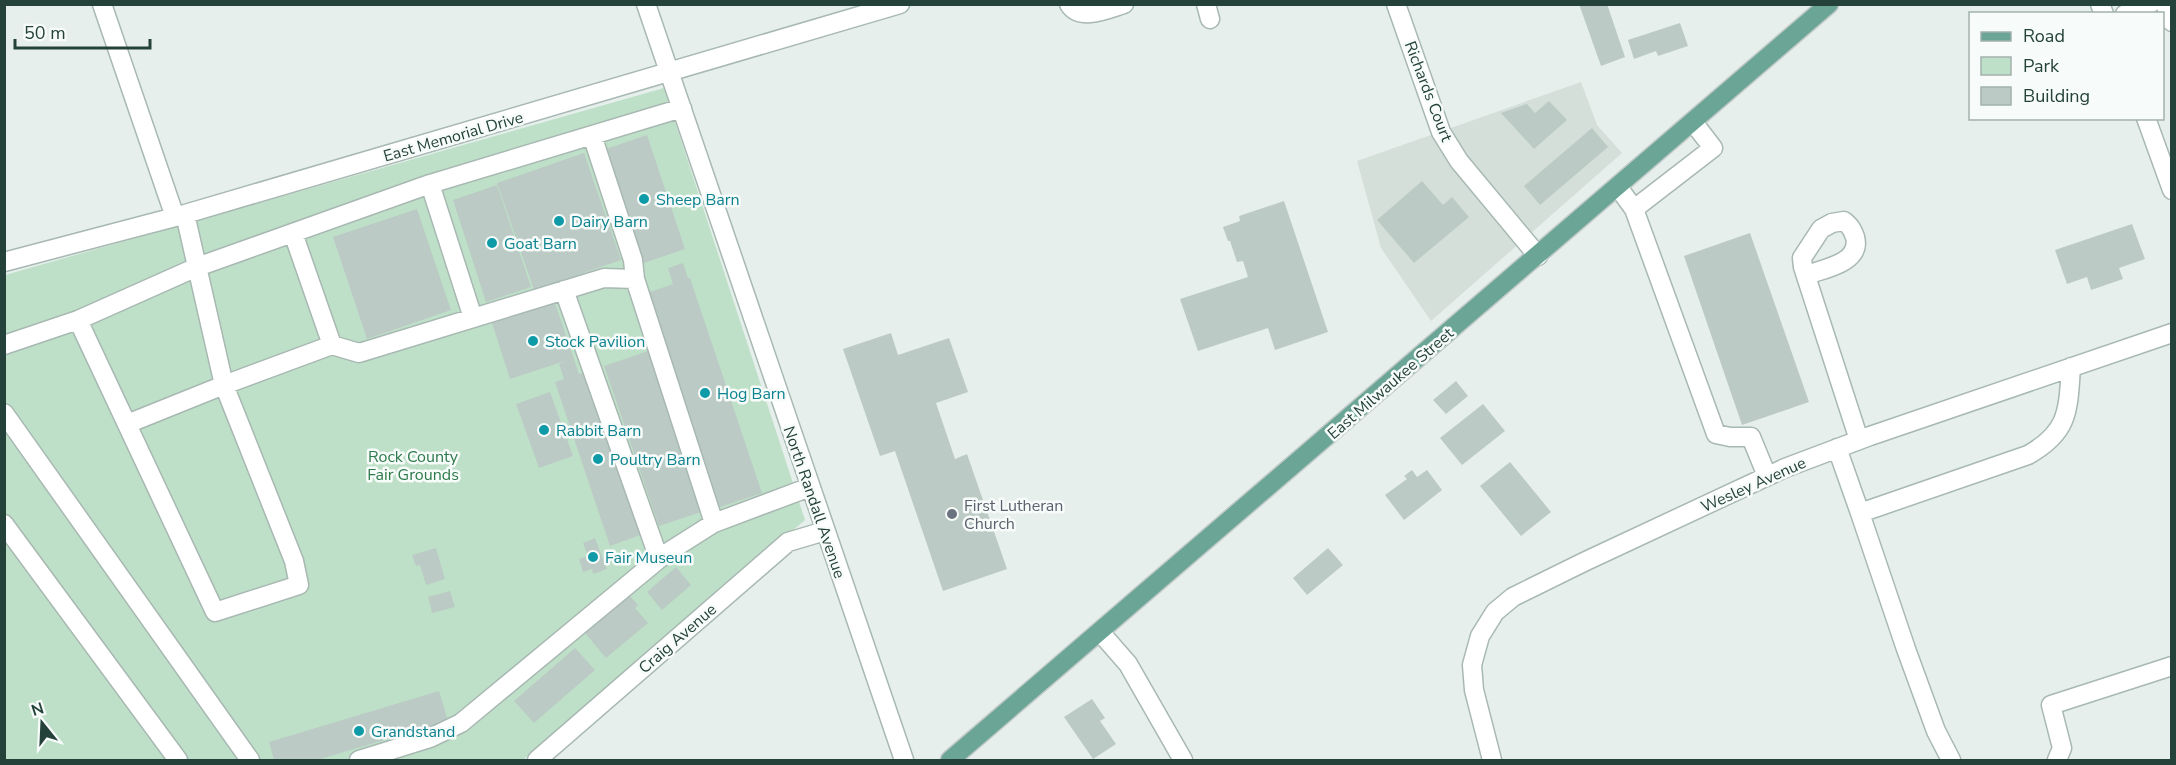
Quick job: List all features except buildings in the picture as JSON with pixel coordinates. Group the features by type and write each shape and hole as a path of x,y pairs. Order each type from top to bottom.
{"main road":[{"name":"East Milwaukee Street","path":"950,760 1829,4"}],"street":[{"path":"78,320 215,612 299,585 294,561 224,385 197,267 102,4"},
{"name":"North Randall Avenue","path":"646,4 904,760"},
{"name":"East Memorial Drive","path":"4,262 180,215 900,4"},
{"path":"1069,4 1072,10 1086,14 1124,4"},
{"name":"Richards Court","path":"1396,4 1441,132 1459,161 1538,256"},
{"path":"2131,12 2150,4"},
{"path":"2165,4 2172,22"},
{"path":"4,345 78,320 197,267 430,184 682,108"},
{"path":"2147,120 2170,182"},
{"path":"1634,209 1713,148 1693,122"},
{"path":"592,135 633,260 635,279 714,523"},
{"path":"430,184 473,318"},
{"path":"1618,187 1634,209 1716,434 1751,437 1767,476"},
{"path":"293,233 332,345"},
{"path":"1806,275 1859,440"},
{"path":"127,424 332,345 359,353 604,278 635,279"},
{"path":"564,290 659,559"},
{"name":"Wesley Avenue","path":"1492,760 1474,690 1472,665 1480,636 1495,612 1514,597 1767,476 1859,440 2172,333"},
{"path":"1860,513 2028,455 2046,444 2060,429 2069,405 2071,367"},
{"path":"4,413 250,760"},
{"path":"1837,448 1910,660 1936,731 1951,760"},
{"path":"365,759 430,738 461,723 659,559 701,530 810,487"},
{"path":"4,524 178,760"},
{"name":"Craig Avenue","path":"537,760 788,542 825,531"},
{"path":"1100,632 1128,664 1183,760"},
{"path":"2057,760 2062,748 2051,705 2172,666"}],"shaded area":[{"path":"1581,82 1597,125 1622,153 1431,321 1381,248 1357,161"}],"green space":[{"name":"Rock County Fair Grounds","path":"664,88 805,520 523,760 5,760 5,275"}],"place":[{"name":"Sheep Barn","path":"644,199"},
{"name":"Dairy Barn","path":"559,221"},
{"name":"Goat Barn","path":"492,243"},
{"name":"Stock Pavilion","path":"533,341"},
{"name":"Hog Barn","path":"705,393"},
{"name":"Rabbit Barn","path":"544,430"},
{"name":"Poultry Barn","path":"598,459"},
{"name":"First Lutheran Church","path":"952,514"},
{"name":"Fair Museun","path":"593,557"},
{"name":"Grandstand","path":"359,731"}]}
